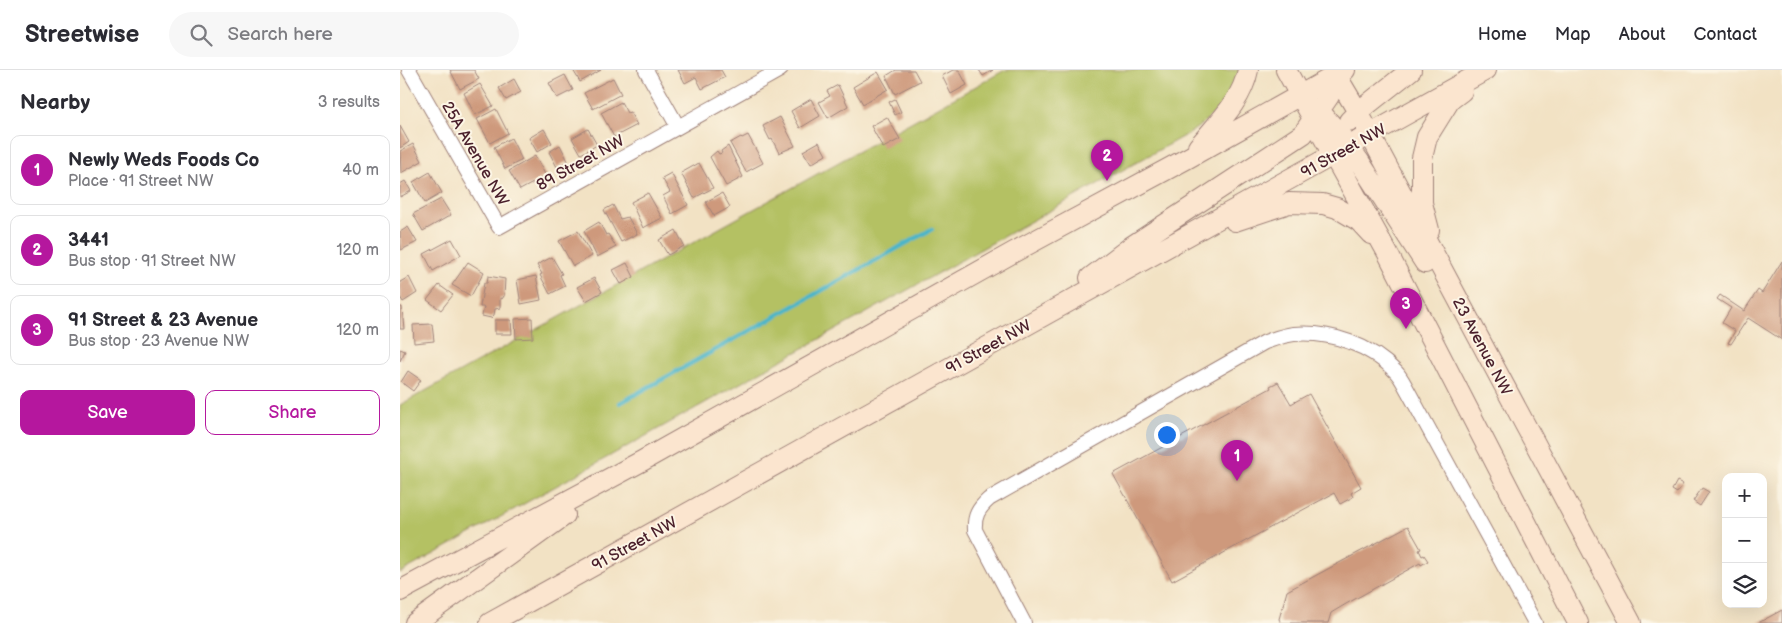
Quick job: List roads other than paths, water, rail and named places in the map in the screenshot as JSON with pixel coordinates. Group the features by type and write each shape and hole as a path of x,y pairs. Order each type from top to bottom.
{"main road":[{"path":"1188,158 1229,110 1243,88 1248,70"},
{"path":"1286,70 1299,94"},
{"name":"91 Street NW","path":"490,623 1168,246 1346,134 1411,70"},
{"path":"1437,261 1422,203 1422,158 1427,136 1450,100 1488,70"},
{"name":"91 Street NW","path":"1370,135 1488,70"},
{"path":"400,591 642,461 1014,252 1188,158 1299,94 1326,87"},
{"path":"1326,87 1359,161 1503,384"},
{"path":"1033,322 1132,246 1303,134 1326,87"},
{"name":"23 Avenue NW","path":"1326,87 1346,134 1387,252 1578,623"},
{"name":"23 Avenue NW","path":"1346,134 1370,135 1631,623"},
{"path":"1168,246 1253,214 1289,203 1324,204 1337,208 1359,221 1387,252"},
{"path":"415,623 531,538 642,461"}],"street":[{"name":"25A Avenue NW","path":"409,70 499,227"},
{"path":"646,70 678,127"},
{"name":"89 Street NW","path":"499,227 780,70"},
{"path":"1024,623 977,537 974,523 979,508 989,500 1265,342 1294,334 1326,335 1350,342 1380,357 1396,372 1535,623"}],"waterway":[{"path":"620,403 932,229"}],"place":[{"name":"3441","path":"1107,181"},
{"name":"91 Street & 23 Avenue","path":"1406,329"},
{"name":"Newly Weds Foods Co","path":"1237,481"}]}
